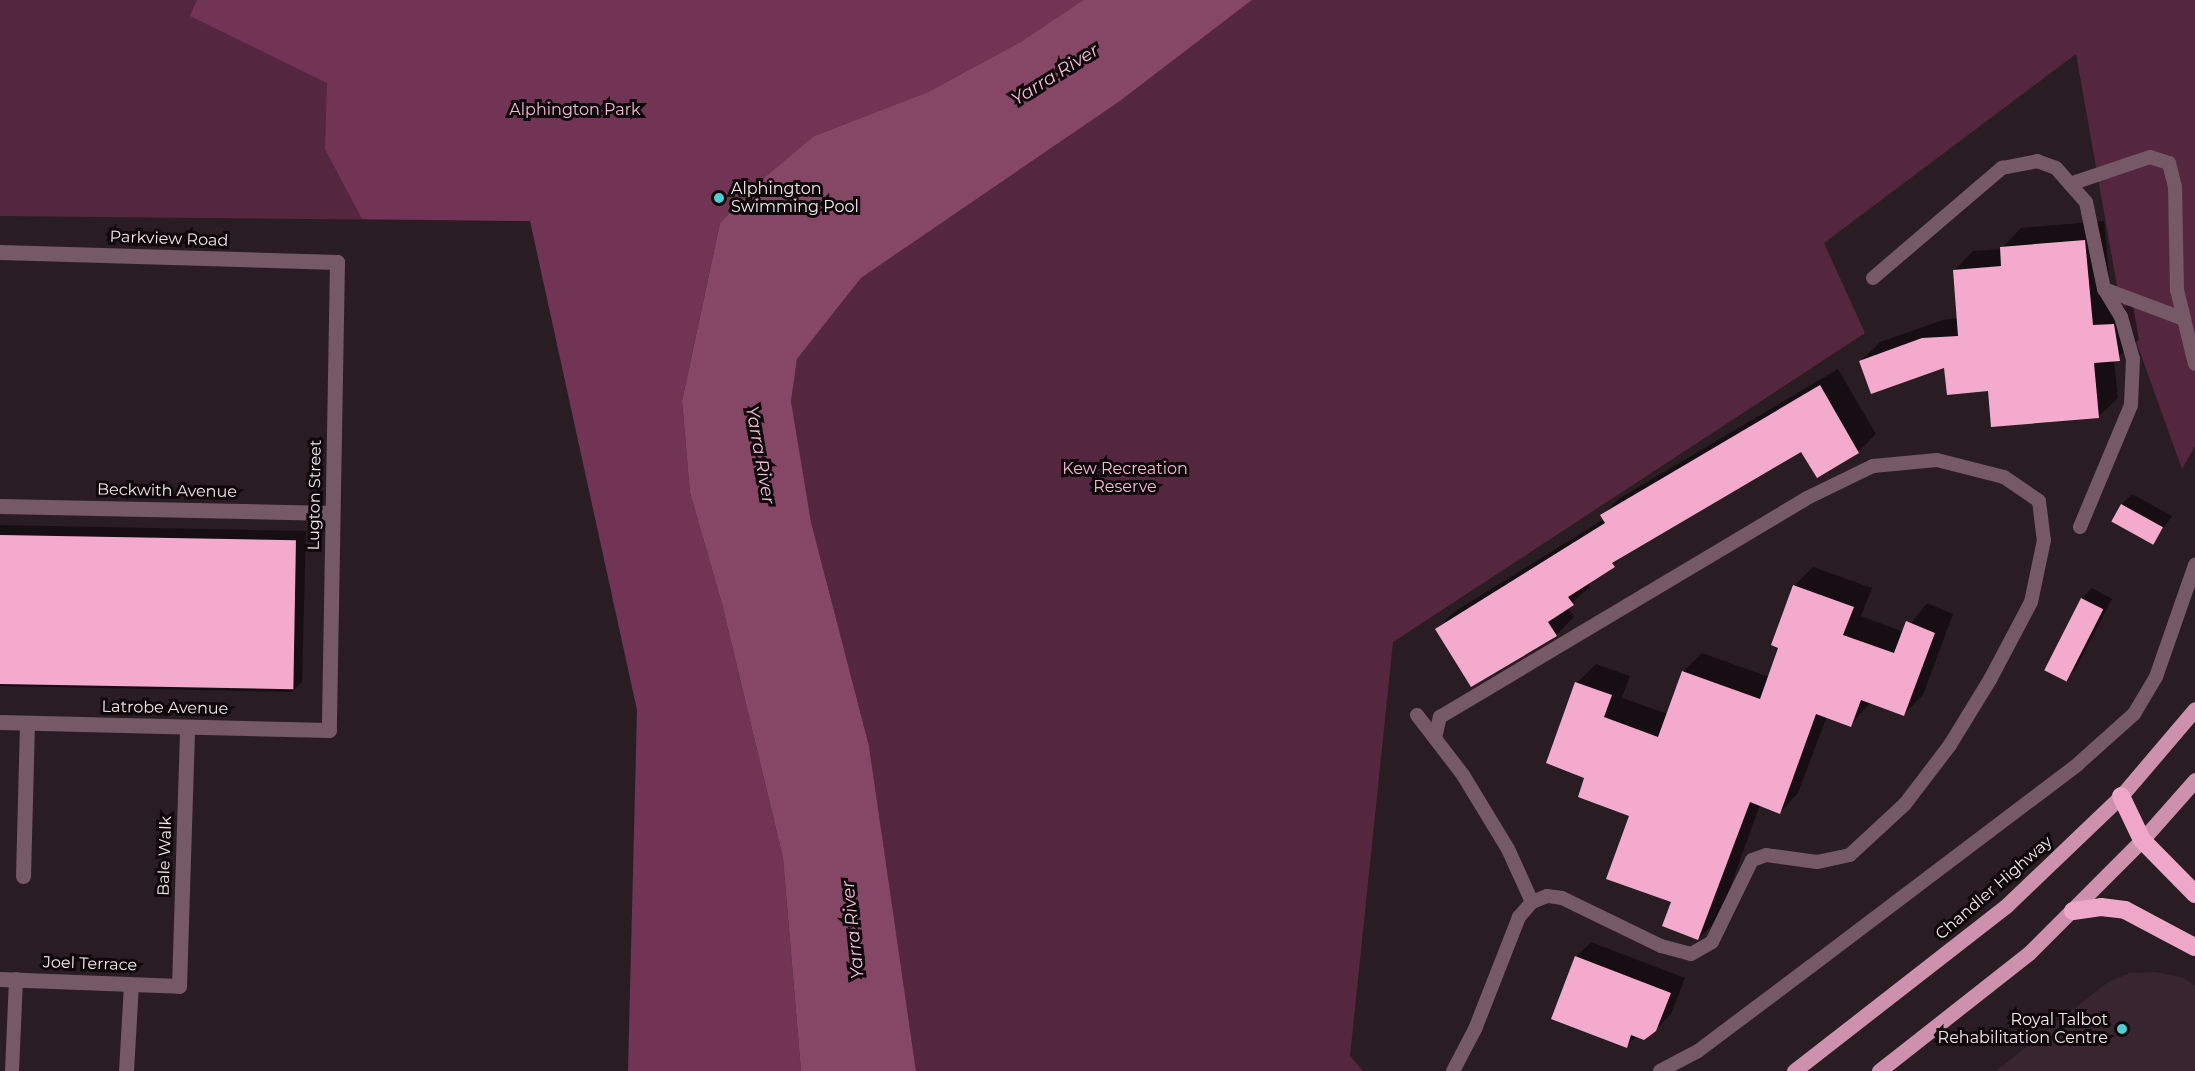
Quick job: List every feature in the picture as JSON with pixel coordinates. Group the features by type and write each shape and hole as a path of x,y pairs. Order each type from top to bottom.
{"highway":[{"path":"2121,796 2142,840 2195,894"},
{"path":"2073,911 2101,907 2125,910 2195,947"}],"main road":[{"name":"Chandler Highway","path":"1794,1071 2006,906 2121,796 2195,709"},
{"path":"1879,1071 1988,987 2073,911 2142,840 2195,780"}],"street":[{"name":"Parkview Road","path":"0,252 337,262"},
{"name":"Lugton Street","path":"329,730 337,262"},
{"name":"Beckwith Avenue","path":"0,506 332,513"},
{"name":"Latrobe Avenue","path":"0,722 329,730"},
{"path":"23,876 27,723"},
{"name":"Bale Walk","path":"179,986 187,727"},
{"name":"Joel Terrace","path":"0,979 179,986"},
{"path":"126,1071 131,984"}],"lane":[{"path":"2070,184 2150,157 2169,164 2175,187 2177,290 2195,364"},
{"path":"1873,279 2002,168 2037,161 2056,168 2086,202 2104,289 2121,317 2133,359 2131,405 2080,527"},
{"path":"2104,289 2184,319"},
{"path":"1436,738 1440,717 1805,499 1873,466 1937,460 2004,477 2039,501 2044,540 2031,602 1996,668 1950,745 1905,804 1850,855 1817,862 1766,855 1752,860 1712,942 1690,954 1661,946 1562,898 1547,896 1532,902 1519,917 1475,1029 1453,1071"},
{"path":"1660,1071 1698,1051 1782,988 2078,764 2134,714 2156,677 2195,565"},
{"path":"1417,715 1436,738 1508,849 1532,902"},
{"path":"12,1071 16,979"}],"shaded area":[{"name":"Royal Talbot Rehabilitation Centre","path":"2156,972 2184,978 2195,986 2195,1071 1996,1071 2108,982 2130,973"}],"green space":[{"name":"Alphington Park","path":"0,0 1083,0 928,92 814,136 759,182 720,223 0,216"},
{"path":"197,0 1083,0 1022,41 928,92 814,136 759,182 720,223 682,401 690,493 722,604 783,858 801,1071 628,1071 637,710 530,221 362,219 325,149 327,83 190,16"},
{"name":"Kew Recreation Reserve","path":"1252,0 2195,0 2195,446 2182,469 2118,291 2076,54 1824,243 1865,333 1393,642 1350,1056 1363,1071 916,1071 869,746 811,522 791,401 797,359 861,278 1120,101"}],"water":[{"name":"Yarra River","path":"1083,0 1252,0 1120,101 861,278 797,359 791,401 811,522 869,746 916,1071 801,1071 783,858 722,604 690,493 682,401 720,223 759,182 814,136 928,92 1022,41"}],"building":[{"path":"2085,240 2093,325 2114,324 2120,361 2094,363 2099,418 1991,427 1988,391 1947,395 1944,368 1871,394 1859,361 1922,338 1958,336 1953,270 2001,266 2000,247"},
{"path":"1820,385 1859,453 1817,478 1801,452 1612,563 1615,567 1568,597 1574,605 1548,622 1557,636 1471,687 1435,629 1605,523 1600,515"},
{"path":"2121,504 2163,527 2153,545 2111,521"},
{"path":"0,535 296,540 293,689 0,684"},
{"path":"1793,585 1854,607 1843,635 1894,653 1906,621 1935,633 1904,716 1861,700 1851,727 1816,714 1780,814 1750,802 1698,940 1662,926 1671,902 1606,879 1629,816 1578,797 1584,778 1546,763 1575,682 1612,695 1604,717 1658,737 1682,671 1760,699 1778,648 1771,645"},
{"path":"2081,598 2103,609 2067,682 2044,670"},
{"path":"1575,956 1671,993 1656,1031 1644,1040 1631,1035 1627,1048 1551,1019"}],"place":[{"name":"Alphington Swimming Pool","path":"719,198"},
{"name":"Royal Talbot Rehabilitation Centre","path":"2122,1029"}]}
